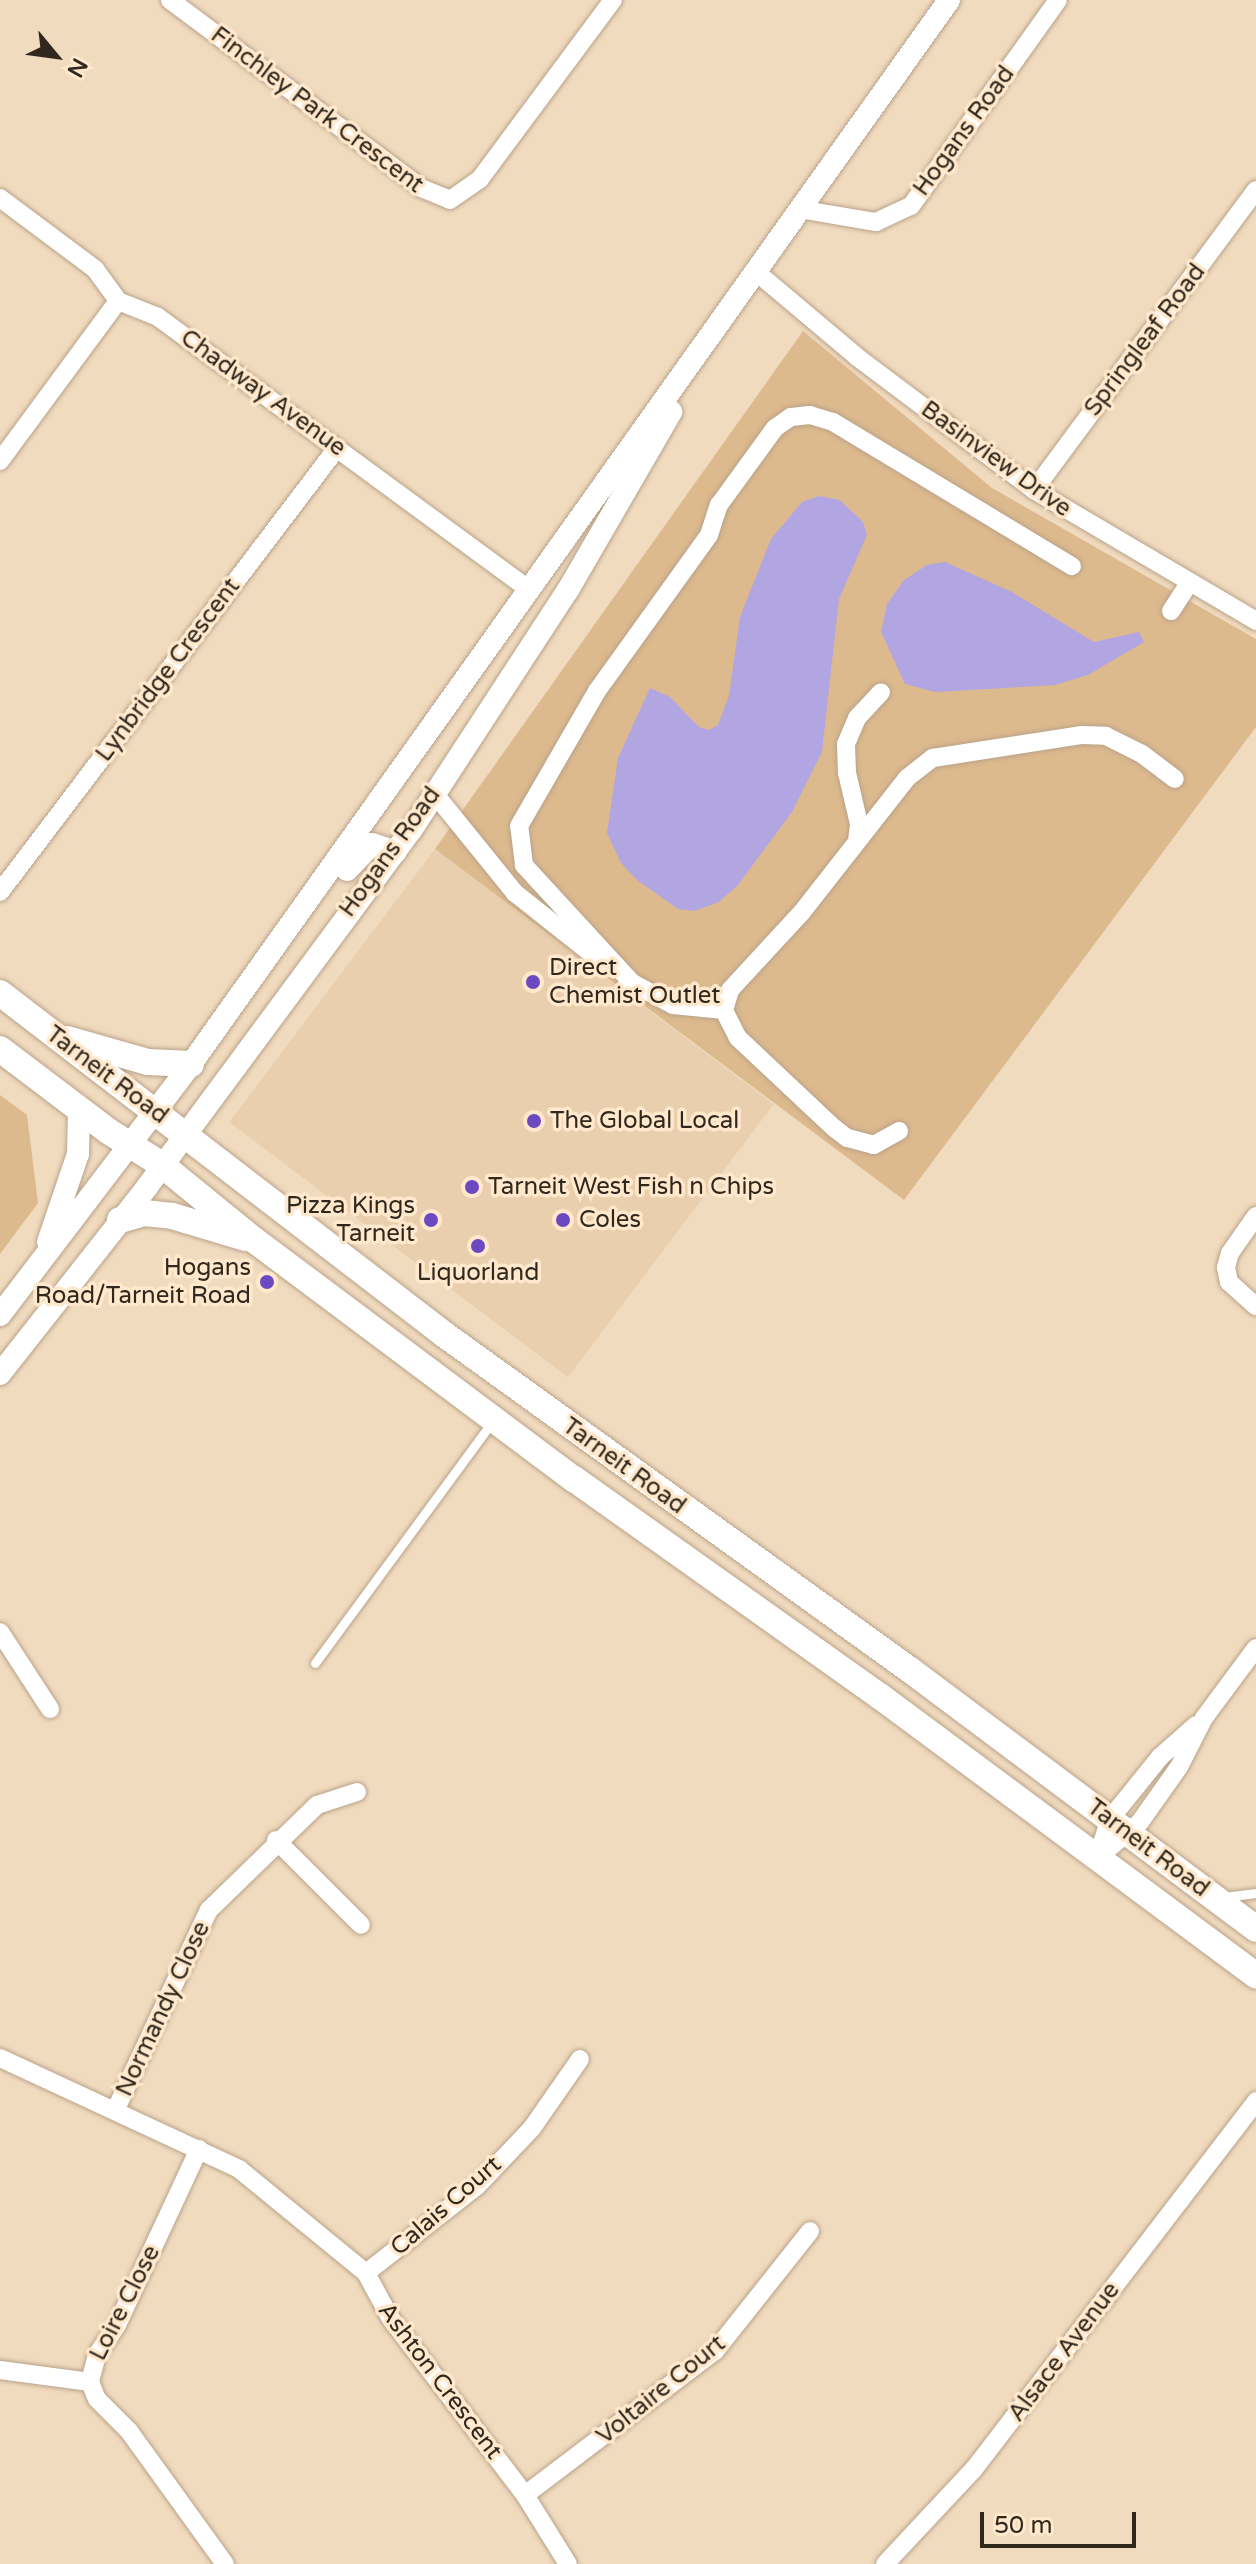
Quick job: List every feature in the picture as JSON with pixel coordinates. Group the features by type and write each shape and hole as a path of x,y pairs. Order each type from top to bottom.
{"main road":[{"name":"Tarneit Road","path":"0,993 445,1335 1256,1929"},
{"path":"56,1036 148,1062 191,1064"},
{"name":"Tarneit Road","path":"0,1049 79,1111 162,1165 254,1240 494,1419 1256,1976"},
{"path":"120,1220 145,1213 172,1216 254,1240"}],"street":[{"name":"Finchley Park Crescent","path":"170,0 421,188 450,200 480,179 613,0"},
{"name":"Hogans Road","path":"0,1315 133,1145 949,0"},
{"name":"Hogans Road","path":"799,209 876,222 911,206 1058,0"},
{"name":"Springleaf Road","path":"1034,490 1256,190"},
{"path":"0,198 95,269 118,301 0,461"},
{"name":"Basinview Drive","path":"755,271 857,357 1034,490 1256,621"},
{"name":"Hogans Road","path":"0,1374 162,1165 396,852 568,590 735,300"},
{"name":"Chadway Avenue","path":"118,301 158,317 529,590"},
{"path":"636,987 524,865 519,826 597,691 709,535 719,505 775,428 801,416 833,422 1072,566"},
{"name":"Lynbridge Crescent","path":"0,892 337,448"},
{"path":"1171,611 1189,583"},
{"path":"529,590 531,644"},
{"path":"857,841 859,824 847,773 846,744 857,718 881,692"},
{"path":"899,1131 874,1145 847,1138 753,1056 724,1010 730,990 919,766 952,752 1106,736 1142,754 1175,779"},
{"path":"434,793 515,893 636,987 699,1012 724,1010"},
{"path":"258,968 305,928 362,849 382,844 396,852"},
{"path":"43,1258 78,1154 79,1111"},
{"path":"1256,1216 1230,1253 1226,1267 1229,1282 1256,1306"},
{"path":"0,1632 50,1709"},
{"path":"1097,1858 1120,1827 1160,1757 1204,1718 1256,1648"},
{"name":"Normandy Close","path":"116,2109 209,1910 276,1840 317,1805 357,1792"},
{"path":"276,1840 361,1925"},
{"name":"Ashton Crescent","path":"0,2058 199,2149 280,2198 366,2273 391,2319 525,2495 568,2564"},
{"name":"Calais Court","path":"366,2273 477,2186 532,2128 580,2059"},
{"name":"Alsace Avenue","path":"885,2564 974,2469 1230,2130 1256,2089"},
{"name":"Alsace Avenue","path":"1230,2130 1256,2101"},
{"name":"Loire Close","path":"199,2149 117,2325 97,2355 90,2382 97,2399 129,2431 225,2564"},
{"name":"Voltaire Court","path":"525,2495 715,2351 810,2231"},
{"path":"0,2370 90,2382"}],"lane":[{"path":"315,1663 494,1419"},
{"path":"1213,1896 1256,1893"}],"shaded area":[{"path":"803,331 992,488 1256,639 1256,727 904,1200 435,849"},
{"path":"819,496 840,500 863,522 867,535 839,599 822,752 792,812 738,885 719,902 694,911 678,909 637,880 621,863 607,833 618,758 650,688 670,697 699,727 709,730 718,725 729,696 740,617 771,539 802,502"},
{"path":"945,562 1012,592 1094,642 1139,632 1144,642 1088,675 1055,685 935,692 905,684 881,632 887,604 904,580 927,565"},
{"path":"435,849 774,1104 568,1377 229,1122"},
{"path":"0,1095 27,1115 38,1203 0,1254"}],"place":[{"name":"Direct Chemist Outlet","path":"533,982"},
{"name":"The Global Local","path":"534,1121"},
{"name":"Tarneit West Fish n Chips","path":"472,1187"},
{"name":"Pizza Kings Tarneit","path":"431,1220"},
{"name":"Coles","path":"563,1220"},
{"name":"Liquorland","path":"478,1246"},
{"name":"Hogans Road/Tarneit Road","path":"267,1282"}]}
